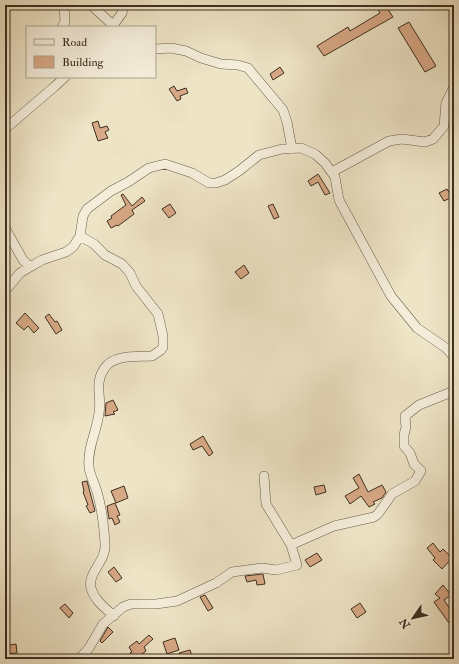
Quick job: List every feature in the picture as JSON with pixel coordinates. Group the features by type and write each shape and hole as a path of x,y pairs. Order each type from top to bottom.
{"street":[{"path":"63,26 65,22 64,5"},
{"path":"91,5 114,26 122,13 124,5"},
{"path":"156,49 171,48 186,51 201,58 221,64 238,65 248,68 283,110 292,149"},
{"path":"54,87 56,78"},
{"path":"5,128 63,78"},
{"path":"332,172 389,141 402,139 426,142 433,139 444,126 446,103 454,87"},
{"path":"5,291 20,273 42,260 66,252 73,247 80,236 83,216 87,209 111,191 137,177 149,168 165,164 192,173 209,183 216,183 225,180 239,171 259,155 282,149 301,148 315,154 332,172 335,177 338,200 391,296 417,328 446,348 454,357"},
{"path":"5,228 23,260 30,267"},
{"path":"80,236 94,244 105,255 122,264 130,273 136,286 158,314 163,336 163,346 156,354 152,356 115,360 107,365 100,378 98,390 100,412 89,454 89,466 98,495 106,545 103,558 90,581 90,587 97,600 114,616"},
{"path":"291,545 334,526 374,517 378,514 392,494 415,481 421,471 414,464 410,453 404,446 406,427 405,416 419,405 454,391"},
{"path":"79,659 89,648 103,624 123,607 131,604 156,604 183,599 216,584 232,572 262,568 276,570 297,565 291,545 266,504 264,476"}],"building":[{"path":"375,5 385,5 393,17 324,56 317,46 348,27 350,31 380,13"},
{"path":"409,22 436,66 425,72 398,28"},
{"path":"280,67 284,73 273,80 270,74"},
{"path":"174,86 177,91 186,88 188,93 180,96 181,99 177,101 169,89"},
{"path":"98,121 100,128 107,126 109,130 105,132 108,138 98,141 92,123"},
{"path":"318,174 330,193 325,195 318,182 311,186 308,181"},
{"path":"447,189 452,197 444,201 439,193"},
{"path":"123,194 132,206 142,197 145,201 132,210 134,214 118,226 117,225 111,228 107,221 112,218 111,216 126,205 121,195"},
{"path":"170,204 176,213 169,218 162,209"},
{"path":"273,204 279,217 274,219 268,206"},
{"path":"244,265 249,273 241,279 235,272"},
{"path":"25,313 39,328 34,333 28,326 24,330 16,323"},
{"path":"49,314 55,322 57,321 62,330 56,334 45,317"},
{"path":"113,400 118,410 113,412 115,414 105,416 106,403"},
{"path":"203,436 213,453 209,456 202,446 193,450 190,444"},
{"path":"359,474 368,492 382,485 386,492 382,498 373,502 375,504 369,507 361,496 350,504 345,496 359,488 353,478"},
{"path":"87,481 95,511 90,513 86,506 88,505 83,492 82,482"},
{"path":"324,485 326,492 316,495 314,487"},
{"path":"124,486 128,498 116,503 111,491"},
{"path":"115,503 120,515 117,516 120,522 115,525 112,518 109,519 107,506"},
{"path":"433,543 440,552 443,549 452,558 442,569 433,560 435,558 427,548"},
{"path":"317,553 322,560 310,567 305,560"},
{"path":"114,567 122,578 116,582 108,572"},
{"path":"263,574 265,584 257,585 256,580 247,582 245,576"},
{"path":"443,585 451,595 444,600 450,609 454,607 454,620 449,623 434,602 440,598 435,594"},
{"path":"205,595 213,608 208,611 200,597"},
{"path":"360,603 366,612 357,618 351,609"},
{"path":"65,604 73,613 69,618 60,608"},
{"path":"108,627 113,632 102,643 100,641"},
{"path":"149,635 153,639 144,647 146,651 135,659 130,653 132,652 129,647 137,641 139,644"},
{"path":"175,638 179,650 167,654 163,642"},
{"path":"16,644 17,653 6,654 5,646"},
{"path":"190,650 193,659 182,659 179,653"}]}
